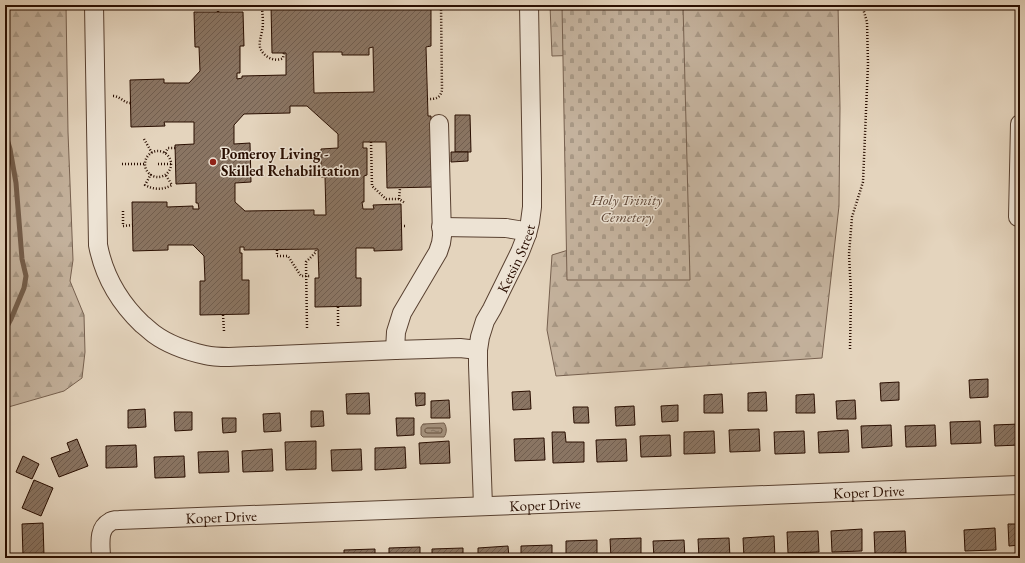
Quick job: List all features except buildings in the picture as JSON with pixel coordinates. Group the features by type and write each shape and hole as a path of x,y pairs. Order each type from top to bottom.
{"street":[{"path":"94,5 98,245 100,257 112,284 120,299 135,317 154,334 192,352 207,356 230,357 460,348 478,350"},
{"name":"Ketsin Street","path":"483,506 478,373 478,350 480,337 485,321 520,252 527,234 532,207 528,5"},
{"path":"395,350 396,332 402,313 438,252 441,244 439,124"},
{"path":"1020,124 1018,217 1020,217"},
{"path":"441,227 506,228 518,230 527,234"},
{"name":"Koper Drive","path":"101,558 101,533 110,521 119,520 1020,485"}],"path":[{"path":"218,5 218,12"},
{"path":"262,5 262,31 260,37 260,48 263,53 272,60 281,60 284,53"},
{"path":"427,99 436,99 442,90 441,5"},
{"path":"850,349 851,294 849,254 852,217 863,182 868,64 867,22 862,5"},
{"path":"111,96 116,96 127,103 130,103"},
{"path":"144,139 152,153"},
{"path":"371,142 372,186 386,199 399,199 405,203"},
{"path":"165,153 168,148 175,148"},
{"path":"158,151 165,153 169,157 171,164 169,170 165,174 158,176 151,174 148,171 145,164 148,156 152,153 158,151"},
{"path":"122,164 145,164"},
{"path":"158,164 171,164"},
{"path":"151,174 145,185 158,189 172,185 165,174"},
{"path":"399,199 400,188"},
{"path":"123,211 123,226 133,226"},
{"path":"308,328 306,262 316,252 315,249"},
{"path":"277,250 277,256 288,256 301,276 311,276"},
{"path":"338,307 338,327"},
{"path":"223,314 224,331"}],"green space":[{"path":"5,5 66,5 68,132 73,260 70,281 84,315 85,352 82,378 64,391 5,408"},
{"path":"550,5 838,5 840,108 839,206 822,358 556,376 547,330 552,255 614,236 650,53 552,56"},
{"name":"Holy Trinity Cemetery","path":"562,5 683,5 690,280 567,280"}],"water":[{"path":"444,423 446,426 446,434 444,437 423,437 421,435 421,427 423,424"}],"waterway":[{"path":"5,137 10,149 16,183 22,259 26,276 24,288 5,330"}],"place":[{"name":"Pomeroy Living - Skilled Rehabilitation","path":"213,162"}]}
